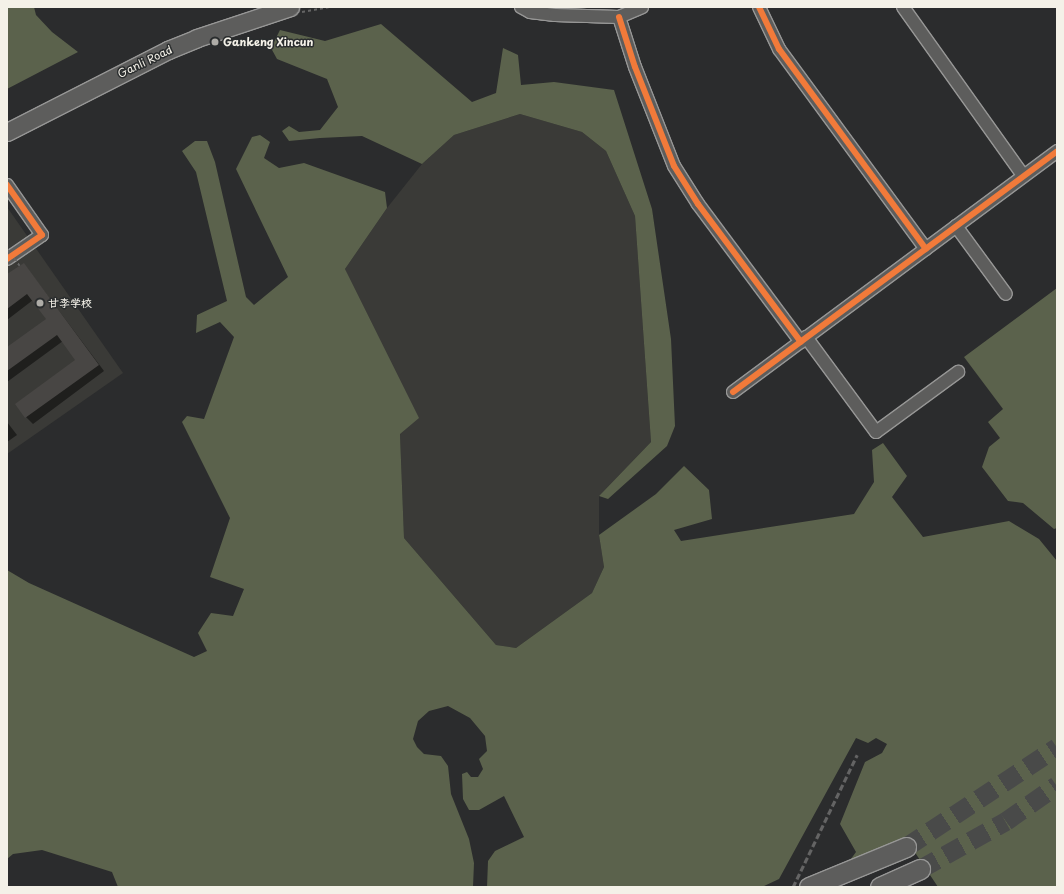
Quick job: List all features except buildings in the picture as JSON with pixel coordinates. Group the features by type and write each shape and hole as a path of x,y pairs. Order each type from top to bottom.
{"main road":[{"name":"Ganli Road","path":"7,119 137,51 196,27 253,7"},
{"name":"Ganli Road","path":"7,132 168,50 197,38 290,7"},
{"path":"809,887 906,847"},
{"path":"880,887 920,869"}],"street":[{"path":"522,7 530,12 555,15 619,18 642,7"},
{"path":"759,7 779,49 926,249"},
{"path":"903,7 1023,175"},
{"path":"619,18 635,67 677,172 698,204 876,432 958,372"},
{"path":"733,392 1057,151"},
{"path":"7,184 42,234 7,259"},
{"path":"956,226 1006,294"}],"path":[{"path":"7,248 20,266"}],"shaded area":[{"path":"520,114 582,132 606,151 635,216 651,442 599,496 599,535 604,567 592,593 516,648 496,645 404,538 400,433 345,269 387,208 422,164 454,135"},
{"name":"甘李学校","path":"7,207 123,373 7,454"}],"green space":[{"path":"7,7 34,7 36,15 52,32 78,52 7,89"},
{"path":"381,24 472,102 496,93 503,48 518,55 521,85 554,82 614,90 652,209 671,339 675,426 667,446 608,499 599,496 651,442 635,216 606,151 582,132 520,114 454,135 422,164 362,136 289,141 282,131 289,126 299,132 320,130 338,107 327,79 277,59 271,48 280,30 325,41"},
{"path":"260,135 270,142 264,158 279,168 304,163 385,192 387,208 345,269 419,418 400,434 404,538 496,645 516,648 592,593 604,567 599,535 656,494 684,466 709,490 712,519 674,530 681,541 854,514 874,482 872,450 883,443 907,476 892,497 923,537 1009,521 1039,539 1057,561 1057,887 938,887 906,839 845,867 856,852 840,824 865,762 882,753 887,744 876,738 868,743 856,738 779,879 762,887 487,887 488,861 495,851 524,837 504,796 479,810 469,810 463,799 462,774 467,772 471,777 478,777 483,769 479,759 487,751 485,736 470,718 448,706 429,711 418,721 413,739 417,747 424,754 441,756 448,766 451,794 469,839 474,863 473,887 118,887 112,872 42,850 13,854 7,859 7,570 29,583 194,657 207,651 198,633 211,613 233,616 244,589 210,577 230,518 182,422 187,416 204,419 234,337 220,322 196,333 197,315 227,301 196,172 182,151 195,141 207,141 215,162 246,297 254,305 288,277 236,169 252,137"},
{"path":"1057,288 1057,528 1054,529 1023,503 1008,501 982,467 989,447 1000,438 988,422 1003,409 964,357"}],"tunnel":[{"path":"906,847 1057,747"},
{"path":"920,869 1006,821 1057,785"}],"railway":[{"path":"793,887 857,755"}],"cycle path":[{"path":"759,7 779,49 926,249"},
{"path":"619,17 635,67 674,166 698,204 801,342"},
{"path":"733,392 1057,151"},
{"path":"7,185 42,235 7,259"}],"place":[{"name":"Gankeng Xincun","path":"215,42"},
{"name":"甘李学校","path":"40,303"}]}
